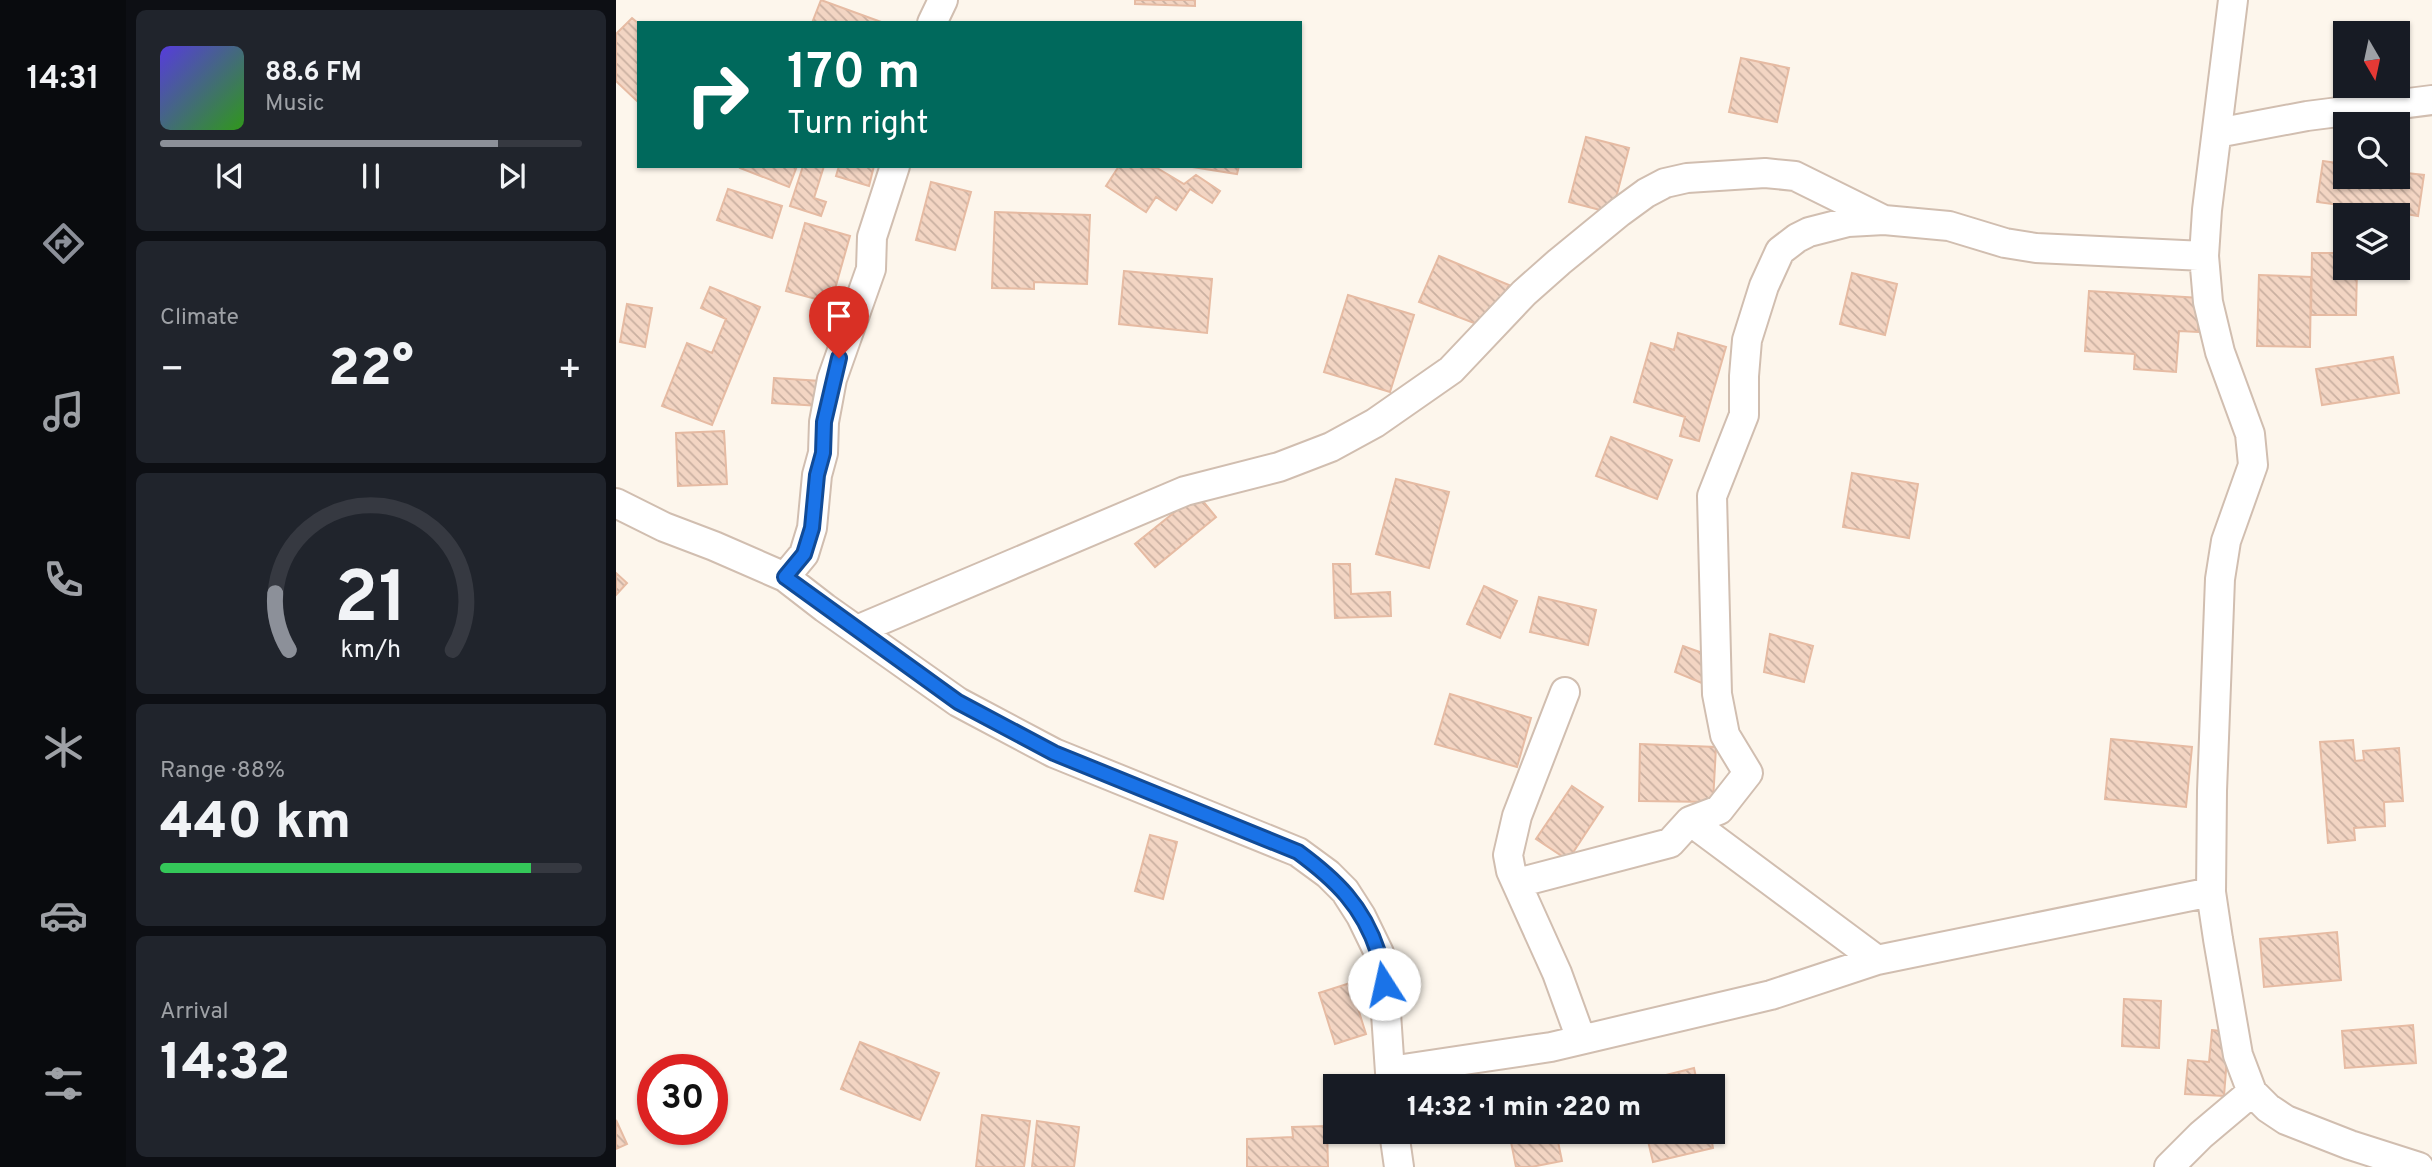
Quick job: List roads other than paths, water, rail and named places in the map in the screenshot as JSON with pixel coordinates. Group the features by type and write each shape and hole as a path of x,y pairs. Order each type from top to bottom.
{"street":[{"path":"2234,0 2204,256 2208,302 2220,352 2250,434 2253,465 2226,541 2220,579 2211,892 2238,1055 2252,1093 2286,1120 2350,1145 2419,1167"},
{"path":"2217,133 2307,116 2432,100"},
{"path":"785,577 804,554 812,528 817,475 823,453 824,422 832,379 871,269 872,237 894,168"},
{"path":"857,630 1185,491 1279,467 1331,447 1375,424 1451,370 1524,293 1559,262 1620,212 1665,183 1687,178 1765,173 1795,176 1884,220"},
{"path":"1517,883 1670,843 1690,821 1719,810 1748,773 1725,735 1717,694 1712,496 1744,415 1747,340 1780,251 1797,237 1828,226 1884,220 1949,226 2005,243 2036,248 2204,256"},
{"path":"616,503 664,527 785,577 958,702 1054,753 1298,852 1328,874 1345,891 1379,953 1391,1074"},
{"path":"1565,692 1517,816 1508,855 1581,1038"},
{"path":"1690,821 1877,960"},
{"path":"1416,1074 1551,1047 1771,995 1877,960 2211,892"},
{"path":"2169,1167 2201,1135 2252,1093"},
{"path":"1396,1144 1399,1167"}]}
